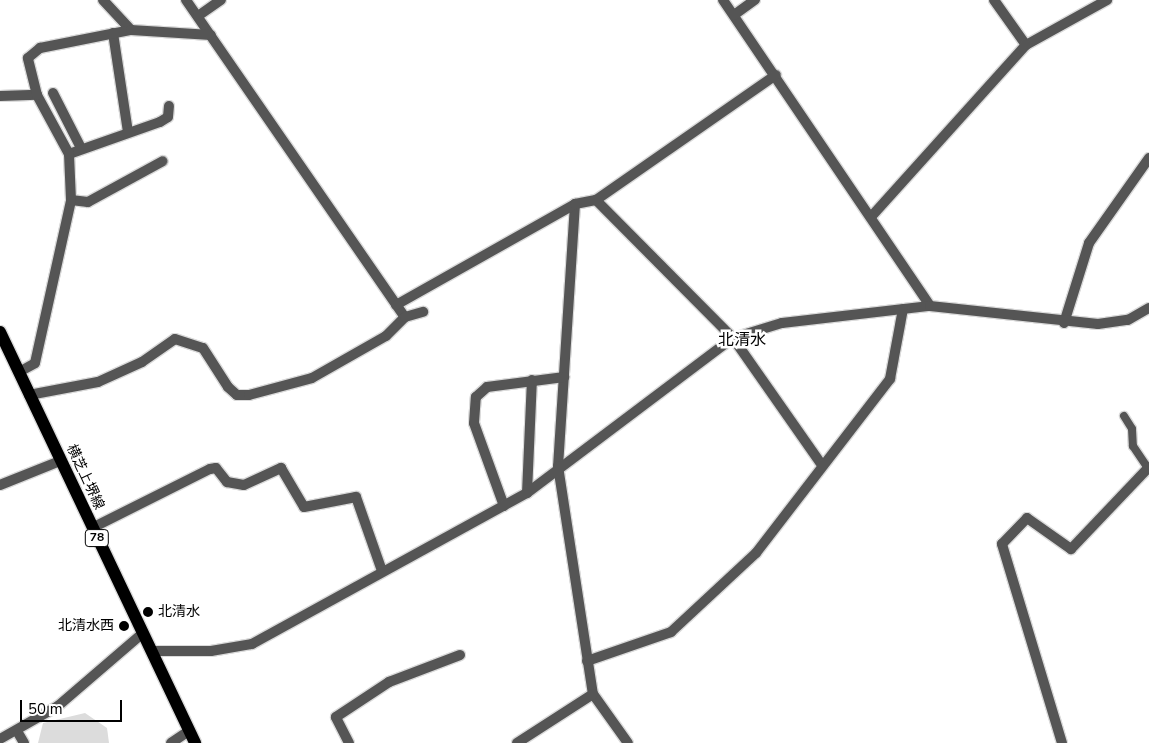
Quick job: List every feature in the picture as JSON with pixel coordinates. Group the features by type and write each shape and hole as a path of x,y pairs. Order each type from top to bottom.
{"main road":[{"name":"横芝上堺線","path":"0,332 195,743"}],"street":[{"path":"103,0 131,30"},
{"path":"186,0 405,317"},
{"path":"198,16 221,0"},
{"path":"723,0 776,75 930,306"},
{"path":"734,15 755,0"},
{"path":"994,0 1026,45"},
{"path":"871,217 1026,45 1107,0"},
{"path":"19,372 35,363 71,200 69,154 37,95 28,58 33,52 131,30 211,36"},
{"path":"113,33 128,132"},
{"path":"396,305 575,204 596,200 776,75"},
{"path":"53,93 81,148"},
{"path":"0,96 37,95"},
{"path":"69,154 81,148 168,118 169,106"},
{"path":"1064,323 1092,237 1149,158"},
{"path":"71,200 88,202 163,162"},
{"path":"596,200 733,338 822,465"},
{"path":"575,204 558,466 593,694 628,743"},
{"path":"152,651 211,651 252,644 382,571 528,493 558,466 733,338 782,323 930,306 1064,323 1128,320 1149,308"},
{"path":"587,661 671,632 756,553 822,465 834,456 890,380 903,309"},
{"path":"29,395 98,382 142,362 175,339 203,348 228,387 237,395 249,395 312,378 386,336 405,317 424,312"},
{"path":"504,506 472,408 487,387 564,377"},
{"path":"528,493 532,380"},
{"path":"0,485 60,461"},
{"path":"1062,743 1002,544 1027,518 1071,549 1148,467"},
{"path":"92,528 210,469 216,468 227,482 244,485 281,468 304,507 356,497 382,571"},
{"path":"0,739 17,731 96,677 143,633"},
{"path":"349,743 336,717 389,682 460,655"},
{"path":"516,743 593,694"},
{"path":"17,731 24,743"},
{"path":"171,743 189,731"}],"lane":[{"path":"1124,416 1132,429 1133,446 1148,467"}],"shaded area":[{"path":"85,713 107,728 109,743 38,743 43,723"}],"place":[{"name":"北清水","path":"148,612"},
{"name":"北清水西","path":"124,626"}],"district":[{"name":"北清水","path":"742,340"}]}
